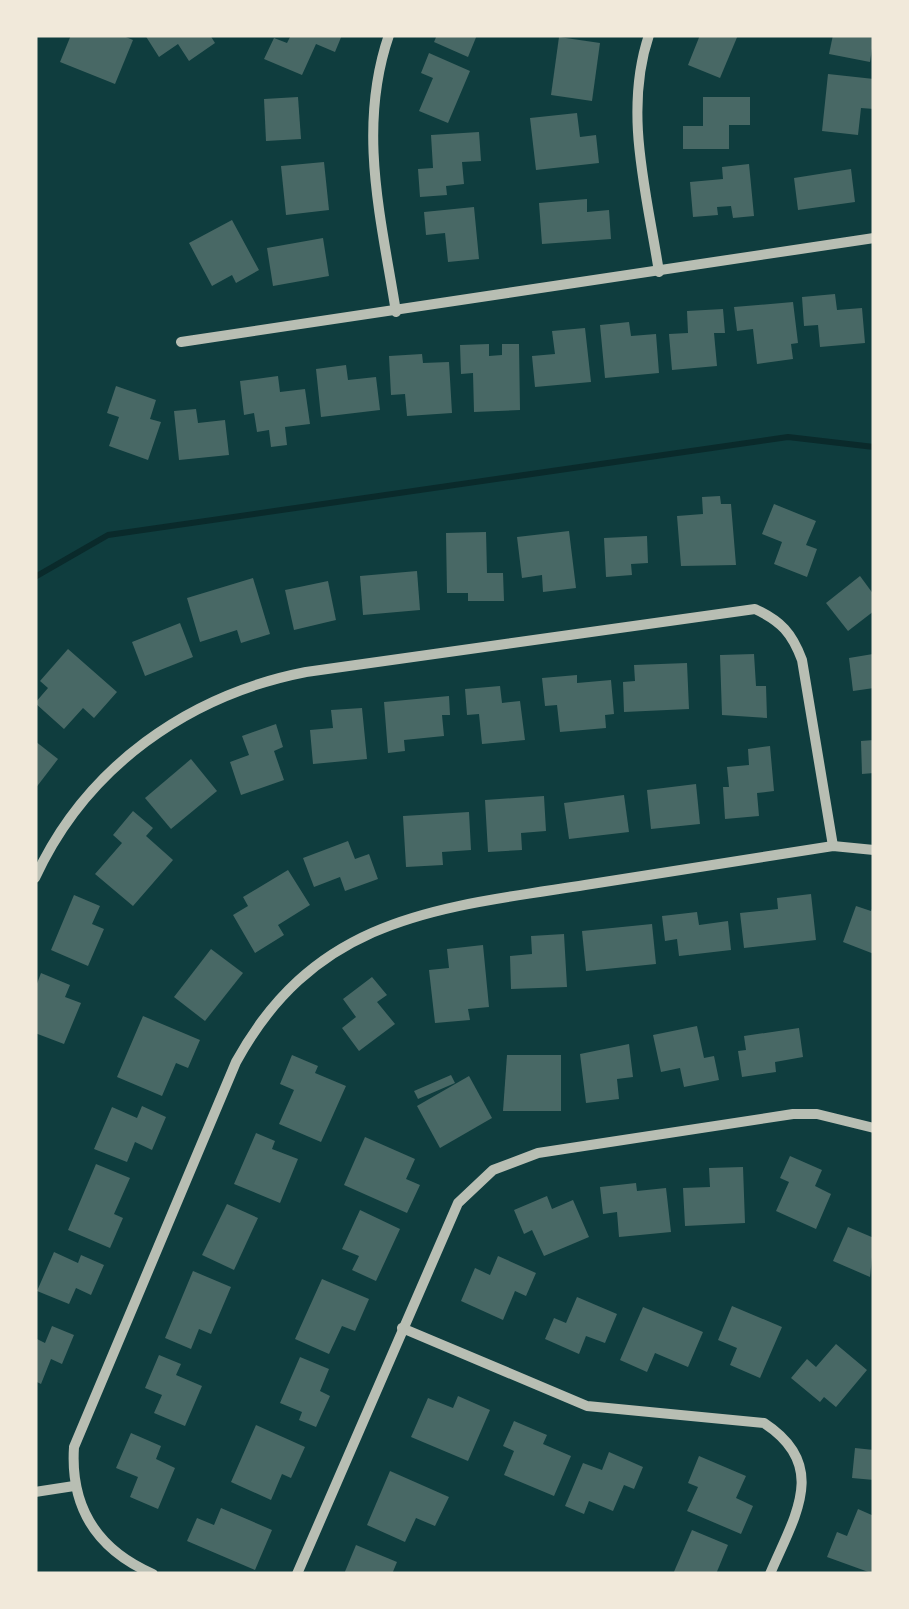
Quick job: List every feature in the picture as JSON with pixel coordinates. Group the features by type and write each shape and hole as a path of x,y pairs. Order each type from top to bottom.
{"street":[{"path":"389,35 379,63 370,134 396,312"},
{"path":"649,35 639,72 637,120 659,272"},
{"path":"181,342 874,238"},
{"path":"35,878 68,820 108,772 146,740 235,691 306,672 755,609 778,620 794,638 802,660 833,846"},
{"path":"154,1574 117,1555 85,1519 74,1486 74,1447 236,1062 262,1019 304,974 355,938 425,911 833,846 874,850"},
{"path":"296,1574 458,1203 474,1184 514,1159 793,1114 818,1114 874,1128"},
{"path":"402,1328 588,1406 764,1423 784,1436 798,1456 804,1480 800,1503 770,1574"},
{"path":"35,1492 74,1486"}],"building":[{"path":"71,35 121,35 133,40 115,84 60,62"},
{"path":"145,35 210,35 215,43 189,61 178,44 159,57"},
{"path":"291,35 342,35 335,52 316,44 302,75 264,59 274,38 287,43"},
{"path":"437,35 477,35 468,57 434,42"},
{"path":"700,35 738,35 720,78 688,65"},
{"path":"833,35 874,35 870,62 829,54"},
{"path":"559,37 600,43 592,101 551,95"},
{"path":"429,53 470,71 448,123 419,111 433,78 421,73"},
{"path":"828,74 874,79 874,109 861,108 858,135 822,131"},
{"path":"298,97 301,139 266,141 264,99"},
{"path":"703,97 750,97 750,125 729,125 729,149 683,149 683,126 703,126"},
{"path":"577,113 580,137 596,135 599,163 536,170 530,118"},
{"path":"479,132 481,161 462,162 464,184 446,186 447,195 420,197 418,169 433,168 431,135"},
{"path":"324,162 329,210 286,215 281,166"},
{"path":"749,164 754,216 733,218 731,206 717,207 718,215 693,217 690,182 723,179 722,167"},
{"path":"851,169 855,202 798,210 794,178"},
{"path":"587,199 587,212 609,210 611,239 542,244 539,203"},
{"path":"474,207 479,259 448,262 445,233 426,235 424,212"},
{"path":"232,220 259,270 236,283 232,275 212,286 189,243"},
{"path":"323,238 329,276 273,286 267,248"},
{"path":"835,294 837,310 862,308 865,343 820,347 818,325 804,326 802,297"},
{"path":"793,302 798,343 791,344 793,359 757,364 753,329 737,331 734,307"},
{"path":"723,309 725,333 714,333 717,366 672,370 669,334 688,333 687,311"},
{"path":"629,322 631,336 656,334 659,373 605,378 600,325"},
{"path":"585,328 591,382 535,387 532,356 555,354 552,331"},
{"path":"489,344 489,356 502,355 502,344 519,344 520,410 474,412 473,373 461,374 460,345"},
{"path":"422,354 423,363 449,362 452,413 407,416 405,394 391,395 389,356"},
{"path":"346,365 348,380 376,377 380,410 321,417 316,369"},
{"path":"278,376 280,392 305,389 310,424 285,427 287,445 271,447 269,430 257,432 254,413 244,415 240,381"},
{"path":"116,386 156,400 150,419 161,422 148,460 109,446 119,417 107,413"},
{"path":"196,409 198,423 225,420 229,455 179,460 174,411"},
{"path":"720,496 721,504 731,504 736,565 681,566 677,516 703,514 702,497"},
{"path":"774,504 816,521 806,545 817,549 807,577 774,564 782,542 762,534"},
{"path":"569,531 576,588 543,592 542,575 522,578 517,537"},
{"path":"486,532 487,573 503,573 504,601 468,601 468,593 447,593 446,533"},
{"path":"647,536 648,563 631,564 632,575 606,577 604,538"},
{"path":"417,571 420,610 363,615 360,576"},
{"path":"860,576 874,595 874,611 848,631 826,603"},
{"path":"253,578 270,634 241,643 237,630 200,642 187,598"},
{"path":"328,581 336,620 294,630 285,590"},
{"path":"180,623 193,657 145,676 132,642"},
{"path":"68,649 117,692 94,718 83,708 64,729 35,703 48,688 40,681"},
{"path":"754,654 756,686 766,686 767,718 722,715 720,655"},
{"path":"873,654 874,688 853,691 849,658"},
{"path":"687,663 689,709 624,712 623,682 635,681 634,665"},
{"path":"577,675 577,683 611,680 614,714 605,715 606,728 560,732 557,705 545,706 542,678"},
{"path":"500,686 502,703 520,701 525,740 482,744 479,714 467,715 465,689"},
{"path":"449,696 450,715 442,715 444,736 404,740 405,751 388,753 384,702"},
{"path":"362,708 367,759 313,764 310,730 333,728 331,710"},
{"path":"276,724 283,747 274,751 284,780 241,795 230,762 249,755 242,736"},
{"path":"874,740 874,773 862,774 861,741"},
{"path":"35,741 58,759 35,789"},
{"path":"770,746 774,791 757,793 759,816 725,819 723,787 729,787 727,767 749,765 748,749"},
{"path":"191,759 217,791 171,829 145,798"},
{"path":"696,784 700,824 651,829 647,790"},
{"path":"624,795 629,832 569,839 564,803"},
{"path":"544,796 546,831 521,833 522,850 488,852 485,800"},
{"path":"133,811 153,828 146,836 173,860 133,906 95,874 122,843 113,835"},
{"path":"469,812 471,850 442,852 443,865 406,867 403,816"},
{"path":"348,841 355,859 369,854 378,879 345,891 340,877 314,887 303,858"},
{"path":"288,870 310,905 278,925 284,935 255,953 233,915 248,906 243,897"},
{"path":"811,894 816,940 744,948 740,913 778,909 777,898"},
{"path":"74,895 100,906 92,924 104,929 88,966 51,950"},
{"path":"874,904 874,954 843,942 856,906 871,911"},
{"path":"697,912 699,925 728,921 731,950 679,956 677,939 665,941 662,916"},
{"path":"652,924 656,964 586,971 582,931"},
{"path":"564,934 567,987 511,989 510,956 532,954 531,936"},
{"path":"483,945 489,1007 468,1009 470,1020 435,1023 429,970 449,968 447,949"},
{"path":"211,949 243,973 205,1021 174,997"},
{"path":"41,973 70,985 65,997 81,1003 64,1044 35,1033 35,989"},
{"path":"372,977 387,995 377,1002 395,1024 359,1051 342,1028 356,1017 343,999"},
{"path":"143,1016 200,1040 188,1068 176,1063 162,1096 117,1077"},
{"path":"697,1026 704,1058 714,1056 719,1080 684,1087 680,1068 661,1072 653,1035"},
{"path":"799,1028 803,1057 775,1062 776,1072 742,1077 738,1051 746,1050 744,1036"},
{"path":"629,1044 633,1077 617,1079 619,1099 586,1103 580,1054"},
{"path":"292,1055 318,1066 315,1073 346,1086 321,1142 279,1124 294,1090 280,1084"},
{"path":"507,1055 561,1055 561,1111 503,1111"},
{"path":"451,1075 455,1083 418,1099 414,1091"},
{"path":"469,1076 492,1118 440,1148 417,1106"},
{"path":"142,1106 166,1117 152,1150 135,1142 127,1162 94,1149 112,1107 137,1118"},
{"path":"256,1133 275,1141 272,1149 298,1159 280,1203 234,1184"},
{"path":"365,1137 415,1159 406,1179 420,1185 407,1213 344,1185"},
{"path":"790,1156 822,1170 815,1186 831,1194 816,1229 776,1211 789,1182 780,1178"},
{"path":"96,1164 130,1178 114,1214 123,1218 110,1248 68,1230"},
{"path":"743,1167 745,1223 685,1226 683,1188 710,1187 709,1168"},
{"path":"636,1183 637,1191 666,1188 671,1232 619,1237 617,1212 603,1214 600,1187"},
{"path":"547,1196 552,1209 573,1200 589,1237 544,1256 532,1230 524,1234 514,1210"},
{"path":"227,1204 258,1218 234,1270 202,1255"},
{"path":"360,1210 400,1229 376,1281 352,1270 359,1256 342,1249"},
{"path":"848,1227 874,1238 870,1277 833,1261"},
{"path":"54,1252 78,1263 81,1255 104,1265 91,1295 76,1288 69,1304 37,1291"},
{"path":"498,1256 536,1273 526,1296 515,1291 503,1320 461,1301 475,1268 490,1275"},
{"path":"193,1271 231,1287 211,1334 199,1329 191,1349 165,1338"},
{"path":"322,1279 369,1299 355,1331 342,1326 329,1354 295,1339"},
{"path":"577,1297 617,1314 605,1343 586,1336 579,1354 545,1339 554,1318 566,1323"},
{"path":"732,1306 782,1327 760,1378 730,1365 737,1348 718,1340"},
{"path":"643,1307 703,1332 688,1367 655,1353 647,1372 620,1360"},
{"path":"52,1326 74,1335 62,1364 51,1359 41,1384 35,1381 35,1338 45,1343"},
{"path":"836,1344 867,1370 836,1407 824,1397 820,1402 791,1378 807,1359 816,1367"},
{"path":"159,1355 181,1364 176,1375 202,1386 185,1426 154,1413 162,1395 145,1388"},
{"path":"300,1357 329,1369 320,1391 330,1396 316,1427 299,1420 302,1412 280,1403"},
{"path":"458,1396 490,1410 468,1461 411,1437 428,1398 453,1408"},
{"path":"514,1421 547,1435 543,1444 571,1456 554,1496 504,1475 514,1451 503,1446"},
{"path":"256,1425 305,1447 291,1478 282,1474 271,1500 231,1482"},
{"path":"131,1433 161,1446 156,1459 175,1468 158,1509 130,1497 138,1477 116,1468"},
{"path":"855,1448 874,1450 874,1480 852,1478"},
{"path":"609,1452 643,1467 634,1489 624,1485 613,1511 589,1501 584,1514 565,1506 583,1463 602,1470"},
{"path":"699,1456 746,1476 736,1498 753,1506 741,1534 687,1511 698,1487 688,1483"},
{"path":"390,1471 449,1497 435,1526 416,1518 405,1542 367,1525"},
{"path":"221,1508 272,1530 255,1570 187,1541 197,1518 214,1525"},
{"path":"858,1509 874,1516 874,1574 827,1557 837,1532 847,1536"},
{"path":"692,1530 728,1545 716,1574 673,1574"},
{"path":"356,1545 397,1562 392,1574 344,1574"}],"waterway":[{"path":"35,577 108,535 788,437 874,447"}]}
